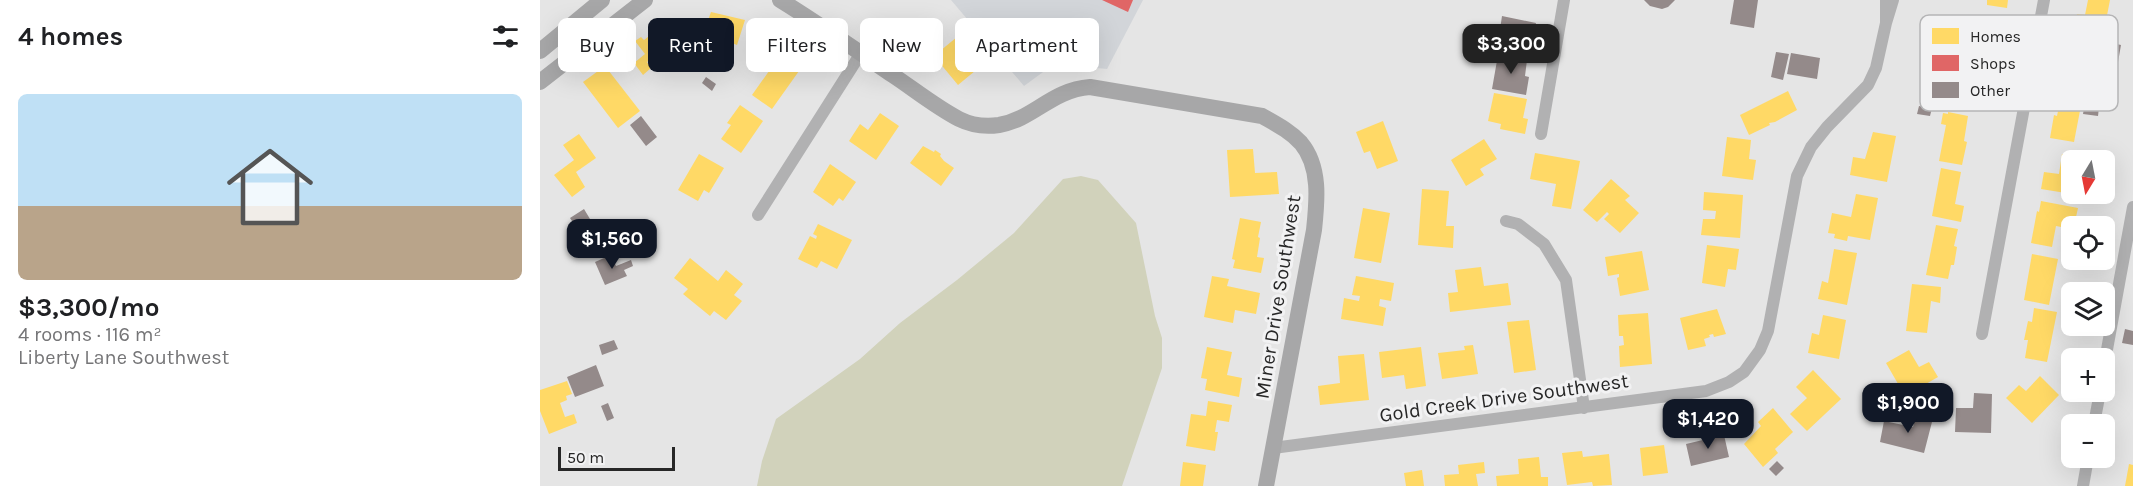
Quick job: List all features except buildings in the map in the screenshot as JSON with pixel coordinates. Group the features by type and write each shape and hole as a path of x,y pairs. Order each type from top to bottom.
{"street":[{"path":"540,51 602,0"},
{"path":"540,82 645,0"},
{"name":"Miner Drive Southwest","path":"780,0 810,18"},
{"name":"Miner Drive Southwest","path":"797,0 814,18"},
{"path":"1541,134 1564,0"},
{"name":"Gold Creek Drive Southwest","path":"1886,0 1886,23"},
{"name":"Gold Creek Drive Southwest","path":"1273,448 1706,391 1729,382 1744,372 1754,361 1768,331 1797,176 1811,147 1868,85 1876,68 1893,0"},
{"path":"2041,15 2044,0"},
{"path":"758,215 860,55"},
{"name":"Miner Drive Southwest","path":"889,72 959,119 980,126 999,125 1022,118 1065,91 1090,87 1262,116 1284,129 1302,144 1317,181 1314,230 1266,486"},
{"path":"1982,334 2023,111"},
{"path":"2107,348 2133,207"},
{"path":"1506,221 1518,224 1544,244 1566,280 1584,408"},
{"path":"2083,486 2086,468"}],"shaded area":[{"path":"951,0 1143,0 1107,69 1099,68 1099,18 966,18"},
{"path":"1012,72 1043,72 1024,86"}],"green space":[{"path":"1081,176 1098,180 1136,223 1155,316 1162,338 1162,368 1122,486 757,486 762,461 776,419 860,359 900,323 1014,233 1063,179"}]}
